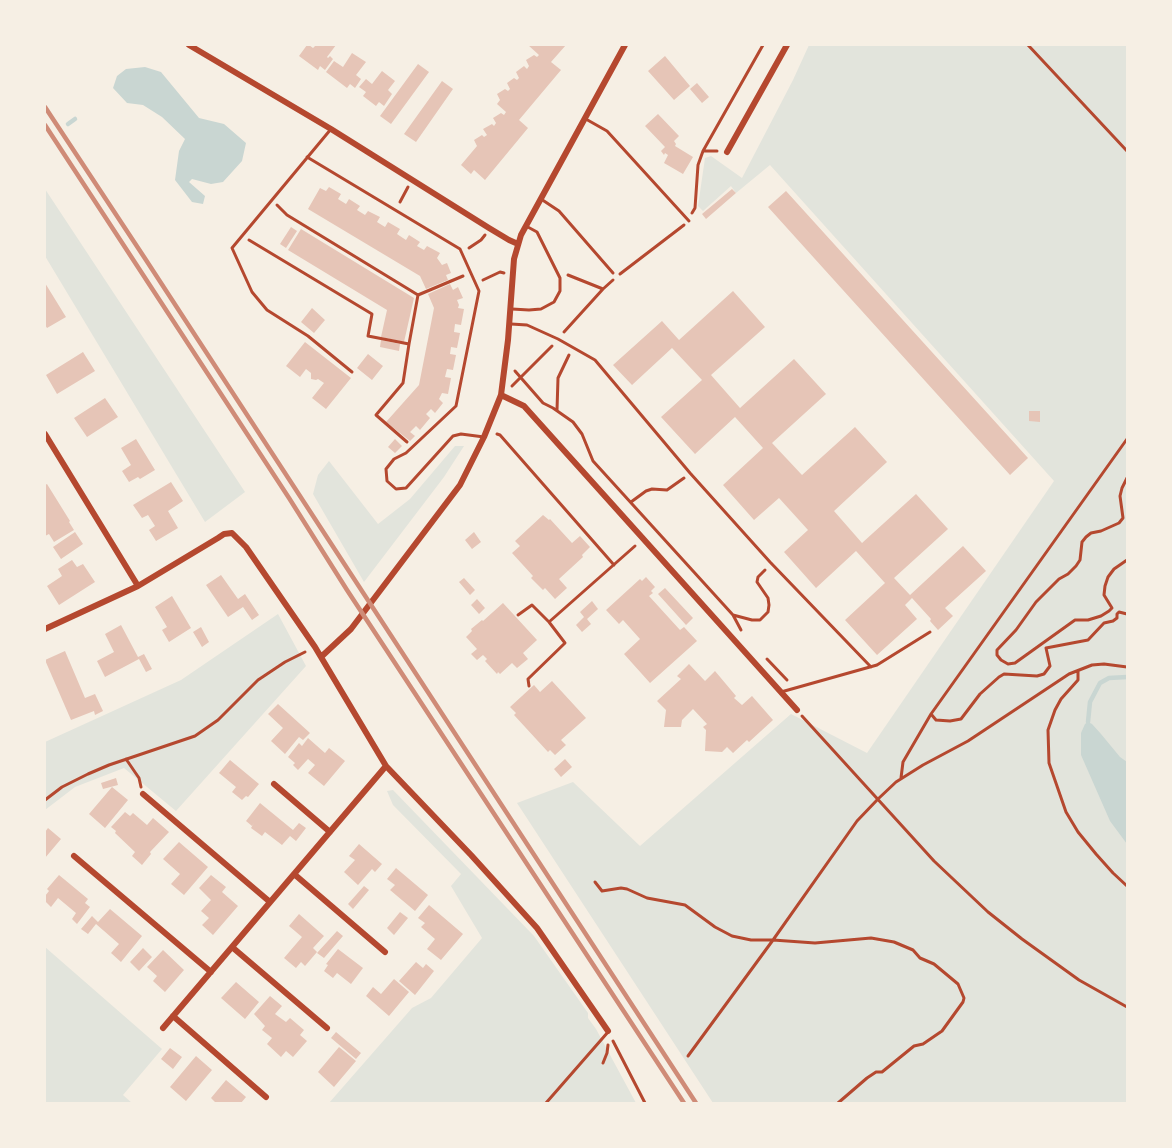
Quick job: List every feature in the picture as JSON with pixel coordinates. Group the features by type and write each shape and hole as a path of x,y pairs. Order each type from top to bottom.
{"street":[{"path":"189,45 518,244"},
{"path":"321,657 351,629 460,485 484,437 501,395 514,259 518,244 525,225 625,45"},
{"path":"727,152 787,45"},
{"path":"501,395 524,406 796,710"},
{"path":"45,434 138,586"},
{"path":"45,629 138,586 224,534 232,533 246,547 315,647 386,766 537,928 608,1031"},
{"path":"163,1028 386,766"},
{"path":"273,784 330,832"},
{"path":"143,794 270,902"},
{"path":"74,856 211,972"},
{"path":"294,874 385,952"},
{"path":"232,947 327,1028"},
{"path":"173,1016 266,1097"}],"lane":[{"path":"584,118 607,131 689,221"},
{"path":"331,129 232,248 257,300 267,310 308,336 352,372"},
{"path":"307,158 460,249 478,291 456,406 406,453 394,459 386,470 387,481 396,489 406,488 453,436 461,434 484,437"},
{"path":"540,198 560,211 614,273"},
{"path":"510,308 541,309 554,302 561,285 557,271 537,232 525,225"},
{"path":"509,324 527,325 595,360 770,562 871,667"},
{"path":"779,692 877,665 930,632"},
{"path":"546,1103 608,1031"}],"path":[{"path":"501,395 521,378 603,289 689,221 695,208 698,165 703,151 763,45"},
{"path":"1028,45 1127,151"},
{"path":"703,151 727,152"},
{"path":"400,202 404,194"},
{"path":"272,201 287,215 418,295"},
{"path":"242,236 372,315 368,336 409,344"},
{"path":"470,247 478,243"},
{"path":"557,271 603,289"},
{"path":"418,295 470,273"},
{"path":"486,279 495,274"},
{"path":"412,447 376,415 403,382 418,295"},
{"path":"557,410 559,372 573,348"},
{"path":"505,368 514,370 543,403 573,422 582,434 593,461 733,615 743,633"},
{"path":"487,429 500,435 614,565"},
{"path":"900,779 903,762 931,714 1127,439"},
{"path":"631,502 646,491 667,490 690,472"},
{"path":"1127,478 1120,496 1123,518 1119,523 1086,537 1082,543 1080,560 1076,566 1036,602 1016,630 997,650 997,656 1004,663 1015,663 1074,620 1088,620 1109,611 1112,608 1104,595 1108,577 1114,569 1127,560"},
{"path":"549,622 642,539"},
{"path":"733,615 760,620 768,612 768,598 757,582 758,577 770,562"},
{"path":"518,615 532,605 565,643 528,679 529,686"},
{"path":"931,714 936,720 961,719 980,694 999,677 1004,674 1037,676 1044,674 1050,666 1046,648 1088,640 1104,623 1117,618 1119,612 1127,614"},
{"path":"45,800 62,787 88,774 195,736 218,720 258,680 285,662 315,647"},
{"path":"766,658 790,683 791,689"},
{"path":"688,1056 857,821 900,779 998,723 1069,674 1092,665 1127,667"},
{"path":"1078,671 1078,680 1054,710 1048,730 1049,763 1066,812 1078,832 1127,886"},
{"path":"796,710 934,861 988,912 1079,980 1127,1007"},
{"path":"126,759 139,778 143,794"},
{"path":"595,882 602,891 621,888 647,898 685,905 714,927 732,936 751,940 815,944 871,938 894,942 913,950 920,958 934,964 958,984 964,998 963,1002 942,1031 923,1044 914,1046 882,1071 867,1078 838,1103"},
{"path":"608,1031 645,1103"}],"shaded area":[{"path":"809,45 1127,45 1127,1103 713,1103 517,803 573,782 640,846 791,714 867,753 1054,481 770,165 736,193 731,186 703,211 698,206 705,158 711,156 742,178"},
{"path":"145,67 161,72 199,118 224,124 246,143 242,161 223,182 211,184 192,179 189,182 205,196 203,204 192,202 175,180 179,151 185,139 162,117 143,105 127,103 113,88 117,76 126,69"},
{"path":"45,189 245,492 205,522 45,256"},
{"path":"455,446 464,446 444,477 364,582 313,494 318,475 329,461 378,524 410,499"},
{"path":"278,614 306,666 176,811 124,768 75,787 45,810 45,742 181,680"},
{"path":"1088,722 1127,762 1127,844 1110,821 1081,755 1081,733"},
{"path":"393,790 534,936 588,1013 588,1018 636,1103 329,1103 412,1008 431,998 482,938 451,886 461,874 393,805 387,791"},
{"path":"45,947 162,1049 123,1095 132,1103 45,1103"}],"building":[{"path":"307,45 313,48 316,45 336,45 327,57 330,56 333,59 325,70 320,66 318,70 299,56"},
{"path":"528,45 566,45 551,62 561,70 519,120 528,128 485,180 474,170 471,174 461,165 477,146 474,140 487,135 483,129 492,124 494,126 496,123 493,118 501,113 504,115 506,112 497,104 500,100 497,94 505,89 508,91 510,89 507,83 514,78 517,80 519,78 516,72 524,66 527,69 529,66 526,60 539,55"},
{"path":"352,53 366,62 356,75 361,79 355,88 350,84 347,88 326,72 334,61 343,67"},
{"path":"665,56 690,86 674,100 648,71"},
{"path":"418,64 429,72 391,124 380,116"},
{"path":"382,71 395,81 388,90 392,94 384,106 379,102 376,106 363,96 366,92 359,87 366,79 372,84"},
{"path":"442,81 453,89 416,142 404,134"},
{"path":"697,83 709,97 702,103 690,89"},
{"path":"658,114 679,136 674,141 675,146 693,157 683,174 664,163 668,155 665,153 664,155 661,151 665,147 645,126"},
{"path":"329,187 341,194 338,199 346,204 349,199 360,206 357,210 365,215 368,211 380,217 377,222 385,227 388,222 400,229 397,234 406,240 409,235 420,242 417,246 424,250 427,246 440,253 437,258 442,265 447,263 451,273 446,275 448,280 426,289 420,276 308,209 320,188 326,191"},
{"path":"732,189 736,193 706,219 702,214"},
{"path":"786,191 1028,458 1010,475 768,207"},
{"path":"291,227 297,231 286,248 280,244"},
{"path":"301,229 414,298 404,342 381,337 387,310 288,250"},
{"path":"45,283 66,317 47,328 45,325"},
{"path":"450,284 453,290 458,287 463,298 457,300 458,308 464,309 461,325 455,324 454,332 460,333 457,348 451,347 450,354 456,355 453,370 447,369 445,377 451,378 448,394 442,393 439,399 443,403 435,413 431,409 426,414 430,418 420,430 416,426 410,432 415,436 410,441 386,422 419,385 434,308 428,294"},
{"path":"733,291 765,327 711,375 740,408 794,359 826,394 772,443 802,475 855,427 887,462 834,511 862,543 916,494 948,529 894,578 910,595 963,546 986,571 945,608 953,616 938,630 912,598 905,605 917,619 877,655 845,620 885,583 856,551 816,588 784,552 808,530 779,498 754,520 723,485 763,448 735,417 695,454 661,417 702,380 672,348 632,385 613,365 662,321 679,340"},
{"path":"312,308 325,320 314,333 301,322"},
{"path":"381,340 400,344 399,351 380,347"},
{"path":"305,342 351,378 326,409 312,398 324,383 318,379 311,379 311,373 306,369 300,377 286,366"},
{"path":"83,352 95,371 57,394 46,375"},
{"path":"368,354 383,366 372,380 357,368"},
{"path":"105,398 118,417 87,437 74,418"},
{"path":"1029,411 1040,411 1040,422 1029,421"},
{"path":"136,439 155,470 140,479 138,477 129,482 122,471 131,465 121,448"},
{"path":"395,439 402,446 395,453 388,447"},
{"path":"171,482 183,501 168,511 178,528 156,541 149,530 155,526 148,515 142,518 133,505"},
{"path":"47,484 74,530 54,542 49,534 45,536 45,485"},
{"path":"543,515 550,519 572,543 580,536 590,547 582,555 583,557 559,579 567,588 555,599 531,578 533,576 512,553 520,546 515,541"},
{"path":"75,532 83,544 61,559 53,547"},
{"path":"474,532 481,542 472,549 465,540"},
{"path":"72,560 77,567 83,564 95,582 59,605 47,586 62,576 58,569"},
{"path":"221,575 238,599 245,594 259,615 252,620 243,607 228,617 206,585"},
{"path":"646,577 655,587 649,596 680,630 684,627 697,641 650,683 624,654 640,639 623,620 619,624 606,610 640,579 642,581"},
{"path":"464,578 475,590 470,595 459,582"},
{"path":"665,588 693,618 686,625 658,594"},
{"path":"172,596 191,628 169,642 162,630 167,627 155,607"},
{"path":"477,599 485,608 479,614 471,605"},
{"path":"592,601 598,609 587,619 591,624 582,632 576,625 584,617 580,612"},
{"path":"503,603 537,640 523,653 528,659 517,668 512,663 497,674 485,661 487,659 483,655 477,660 471,654 477,649 466,637 472,631 471,629"},
{"path":"121,625 138,657 144,654 152,669 146,672 139,659 105,677 97,661 114,652 105,634"},
{"path":"201,627 209,642 202,647 193,632"},
{"path":"65,651 85,698 95,694 103,711 95,715 94,711 71,720 45,660"},
{"path":"689,664 705,681 715,671 736,696 734,698 742,705 752,696 773,720 733,753 727,747 722,752 705,751 706,730 703,727 707,724 693,709 682,720 681,727 664,727 666,710 657,701 681,679 677,676"},
{"path":"552,681 586,718 561,740 566,745 555,755 550,750 548,752 514,715 516,713 510,707 534,685 540,692"},
{"path":"278,704 310,733 303,740 299,737 285,754 271,741 283,728 268,714"},
{"path":"308,738 325,753 329,748 345,761 324,786 308,773 315,765 308,759 298,770 293,765 295,763 288,757 299,743 302,746"},
{"path":"565,759 572,767 561,777 554,769"},
{"path":"230,760 259,784 248,797 242,800 232,792 236,787 219,773"},
{"path":"116,778 118,785 103,789 101,783"},
{"path":"112,787 128,800 105,828 89,814"},
{"path":"260,803 293,830 299,823 306,828 296,841 290,836 282,845 265,832 262,836 251,828 254,823 252,826 246,821"},
{"path":"125,812 130,816 133,813 147,825 153,818 169,832 150,852 151,854 142,865 132,856 135,852 111,827"},
{"path":"48,828 61,839 45,858 45,832"},
{"path":"179,842 208,867 184,895 171,884 180,874 163,859"},
{"path":"359,844 382,864 375,872 372,869 358,885 344,872 355,860 349,856"},
{"path":"396,868 428,895 415,911 390,890 395,885 387,879"},
{"path":"59,875 88,899 85,903 90,907 77,924 72,919 76,913 58,898 51,907 45,901 45,896 49,891 47,889"},
{"path":"211,875 226,887 222,892 238,906 213,935 202,925 209,918 201,911 211,900 199,888"},
{"path":"364,886 369,890 353,909 348,904"},
{"path":"429,905 463,934 441,960 427,949 435,939 421,927 425,923 418,918"},
{"path":"110,909 142,936 121,962 111,953 119,944 96,924 88,934 81,929 92,916 98,922"},
{"path":"400,912 408,918 394,935 387,928"},
{"path":"299,914 324,936 313,948 317,952 305,966 301,962 296,968 284,958 302,937 289,926"},
{"path":"337,931 343,936 324,958 317,953"},
{"path":"143,948 152,957 139,971 130,962"},
{"path":"338,949 363,968 351,984 337,973 333,978 324,971 328,965 326,964"},
{"path":"163,950 184,970 165,992 153,981 157,976 147,967"},
{"path":"416,962 423,968 426,964 434,971 415,995 399,981"},
{"path":"394,979 409,992 389,1016 366,996 373,987 381,994"},
{"path":"236,982 259,1002 245,1019 221,998"},
{"path":"270,996 282,1006 275,1014 286,1022 290,1018 304,1030 300,1035 307,1041 293,1057 286,1051 281,1057 267,1044 272,1038 262,1030 265,1026 254,1014"},
{"path":"336,1032 361,1053 356,1059 331,1038"},
{"path":"339,1047 356,1061 334,1087 318,1072"},
{"path":"170,1048 182,1057 173,1069 161,1059"},
{"path":"196,1056 212,1070 186,1101 170,1087"},
{"path":"226,1080 246,1097 241,1103 216,1103 211,1098"}],"waterway":[{"path":"68,124 75,119"},
{"path":"1088,722 1090,702 1100,683 1109,678 1127,677"}],"railway":[{"path":"45,107 696,1103"},
{"path":"45,125 684,1103"}]}
